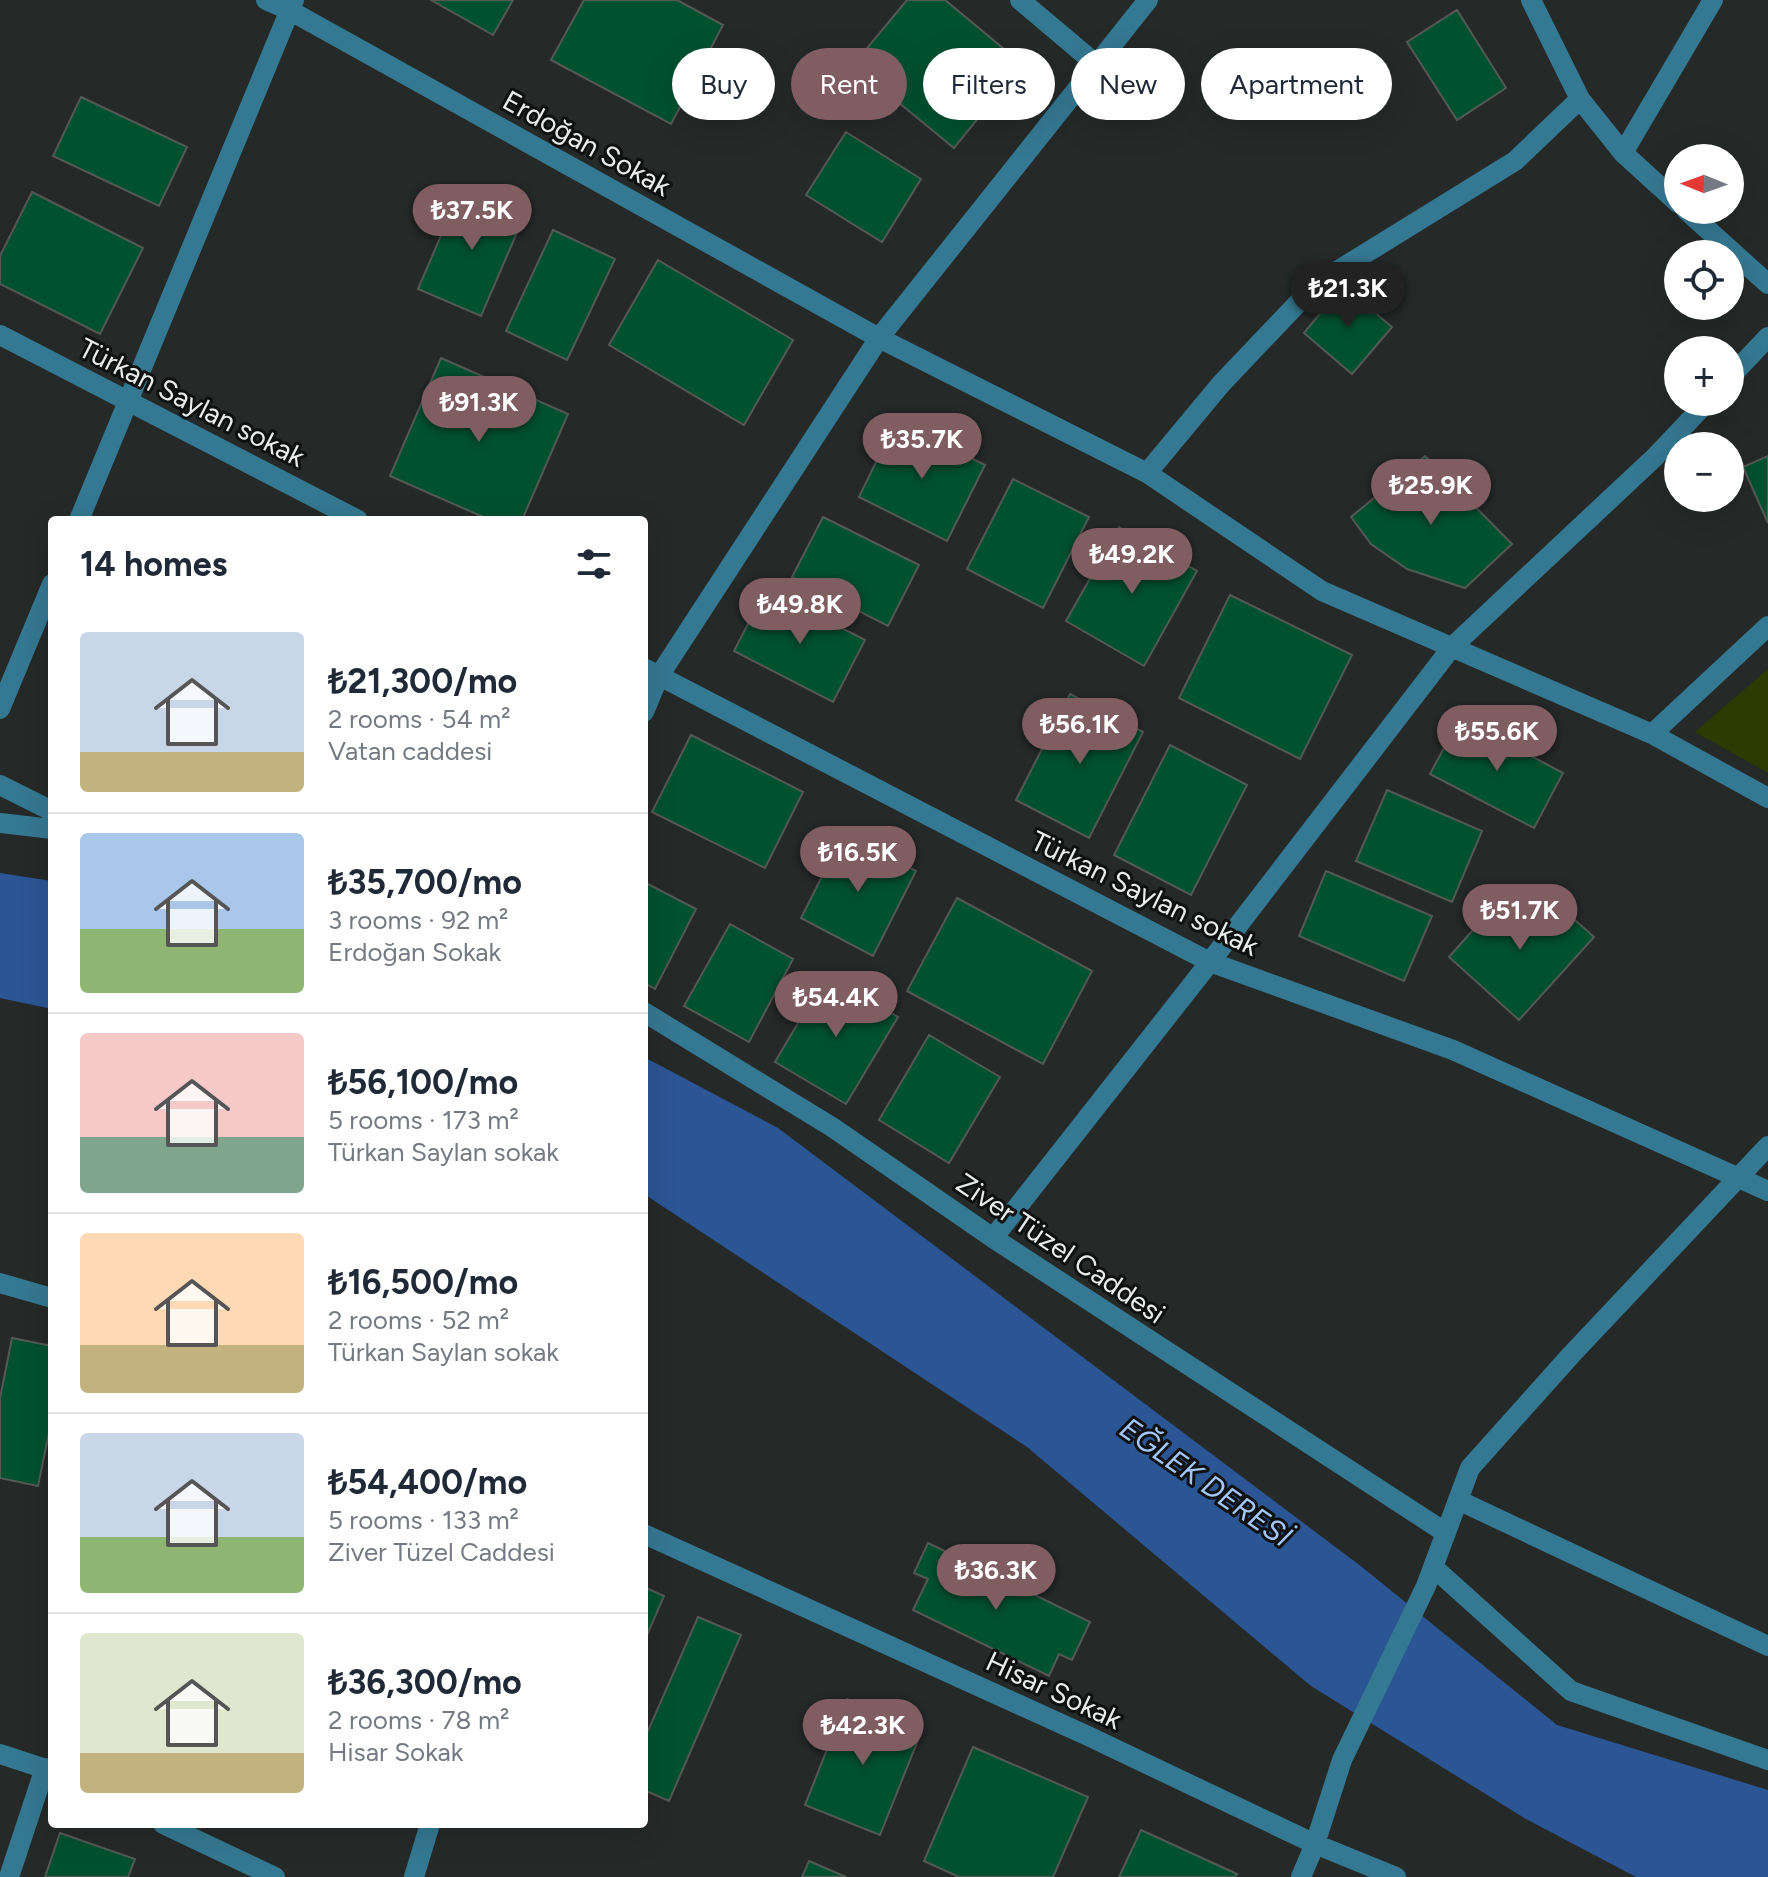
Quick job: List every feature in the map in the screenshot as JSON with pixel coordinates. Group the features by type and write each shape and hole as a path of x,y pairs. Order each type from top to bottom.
{"street":[{"name":"Erdoğan Sokak","path":"266,0 292,5 879,338 1147,473 1322,591 1652,734 1768,798"},
{"path":"1020,0 1077,48"},
{"path":"1110,48 1148,0"},
{"path":"1531,0 1580,99 1623,153 1664,190"},
{"path":"1623,153 1713,0"},
{"path":"81,516 292,5"},
{"path":"648,692 652,672 879,338 1071,98"},
{"path":"1147,473 1221,384 1316,284 1515,161 1580,99"},
{"path":"1702,224 1768,284"},
{"name":"Türkan Saylan sokak","path":"0,335 350,516"},
{"path":"1744,362 1768,337"},
{"path":"993,1238 1452,647 1655,457 1694,416"},
{"path":"0,709 48,594"},
{"path":"1652,734 1768,626"},
{"name":"Türkan Saylan sokak","path":"652,672 1210,962 1453,1050 1768,1191"},
{"path":"0,785 48,809"},
{"path":"0,823 48,829"},
{"name":"Ziver Tüzel Caddesi","path":"648,1014 832,1127 993,1238 1446,1533"},
{"path":"1301,1877 1342,1760 1429,1577 1470,1468 1571,1355 1768,1146"},
{"path":"0,1283 48,1297"},
{"path":"1458,1500 1768,1646"},
{"name":"Hisar Sokak","path":"648,1536 1073,1729 1315,1844 1396,1877"},
{"path":"1429,1577 1571,1691 1768,1760"},
{"path":"0,1754 48,1769 9,1877"},
{"path":"171,1828 275,1877"},
{"path":"414,1877 429,1828"}],"green space":[{"path":"1768,669 1768,773 1695,732"}],"water":[{"path":"0,873 48,880 48,1008 0,998"},
{"name":"EĞLEK DERESİ","path":"648,1059 778,1128 1362,1567 1557,1725 1768,1790 1768,1877 1636,1877 1526,1819 1311,1686 1027,1447 648,1197"}],"building":[{"path":"431,0 513,0 493,35"},
{"path":"584,0 677,0 723,25 711,48 672,48 671,124 551,60"},
{"path":"907,0 945,0 1003,48 923,48 923,120 977,120 954,148 907,109 907,48 867,48"},
{"path":"1457,10 1506,88 1457,120 1407,42"},
{"path":"81,97 187,147 159,206 53,156"},
{"path":"846,132 921,179 882,242 806,195"},
{"path":"462,187 525,214 481,316 418,289"},
{"path":"32,192 143,248 100,334 0,284 0,256"},
{"path":"553,230 615,259 567,360 506,331"},
{"path":"658,260 793,340 744,425 609,345"},
{"path":"1343,286 1392,327 1352,374 1304,333"},
{"path":"441,358 568,414 524,516 481,516 390,476"},
{"path":"896,421 985,465 947,541 859,497"},
{"path":"1425,456 1512,544 1465,588 1407,569 1371,544 1351,517"},
{"path":"1768,456 1768,523 1744,469"},
{"path":"1013,479 1089,517 1043,608 967,569"},
{"path":"823,517 919,565 888,626 792,577"},
{"path":"1119,527 1197,571 1144,666 1066,621"},
{"path":"766,589 865,640 833,702 734,651"},
{"path":"1230,595 1352,655 1300,759 1179,698"},
{"path":"1070,694 1143,732 1089,838 1016,800"},
{"path":"1460,718 1563,773 1534,828 1430,774"},
{"path":"691,735 803,792 765,868 652,812"},
{"path":"1170,745 1247,785 1191,895 1114,855"},
{"path":"1387,790 1482,831 1452,902 1356,861"},
{"path":"844,833 916,871 873,956 801,918"},
{"path":"1326,871 1432,916 1404,981 1299,936"},
{"path":"648,884 696,909 655,989 648,985"},
{"path":"1512,886 1554,924 1565,911 1594,937 1519,1020 1449,957"},
{"path":"957,898 1092,971 1043,1064 907,991"},
{"path":"730,924 793,959 749,1042 684,1006"},
{"path":"827,974 898,1017 846,1104 775,1062"},
{"path":"929,1035 1000,1077 949,1163 879,1120"},
{"path":"12,1338 48,1345 48,1437 38,1486 0,1478 0,1398"},
{"path":"928,1543 1090,1622 1072,1660 1059,1654 1049,1676 913,1610 928,1579 914,1573"},
{"path":"648,1589 664,1596 648,1633"},
{"path":"698,1617 741,1635 669,1801 648,1792 648,1731"},
{"path":"847,1699 922,1730 880,1835 805,1805"},
{"path":"973,1747 1088,1797 1053,1877 959,1877 924,1861"},
{"path":"1141,1830 1237,1874 1235,1877 1119,1877"},
{"path":"60,1833 135,1859 128,1877 45,1877"},
{"path":"809,1861 846,1877 802,1877"}]}
